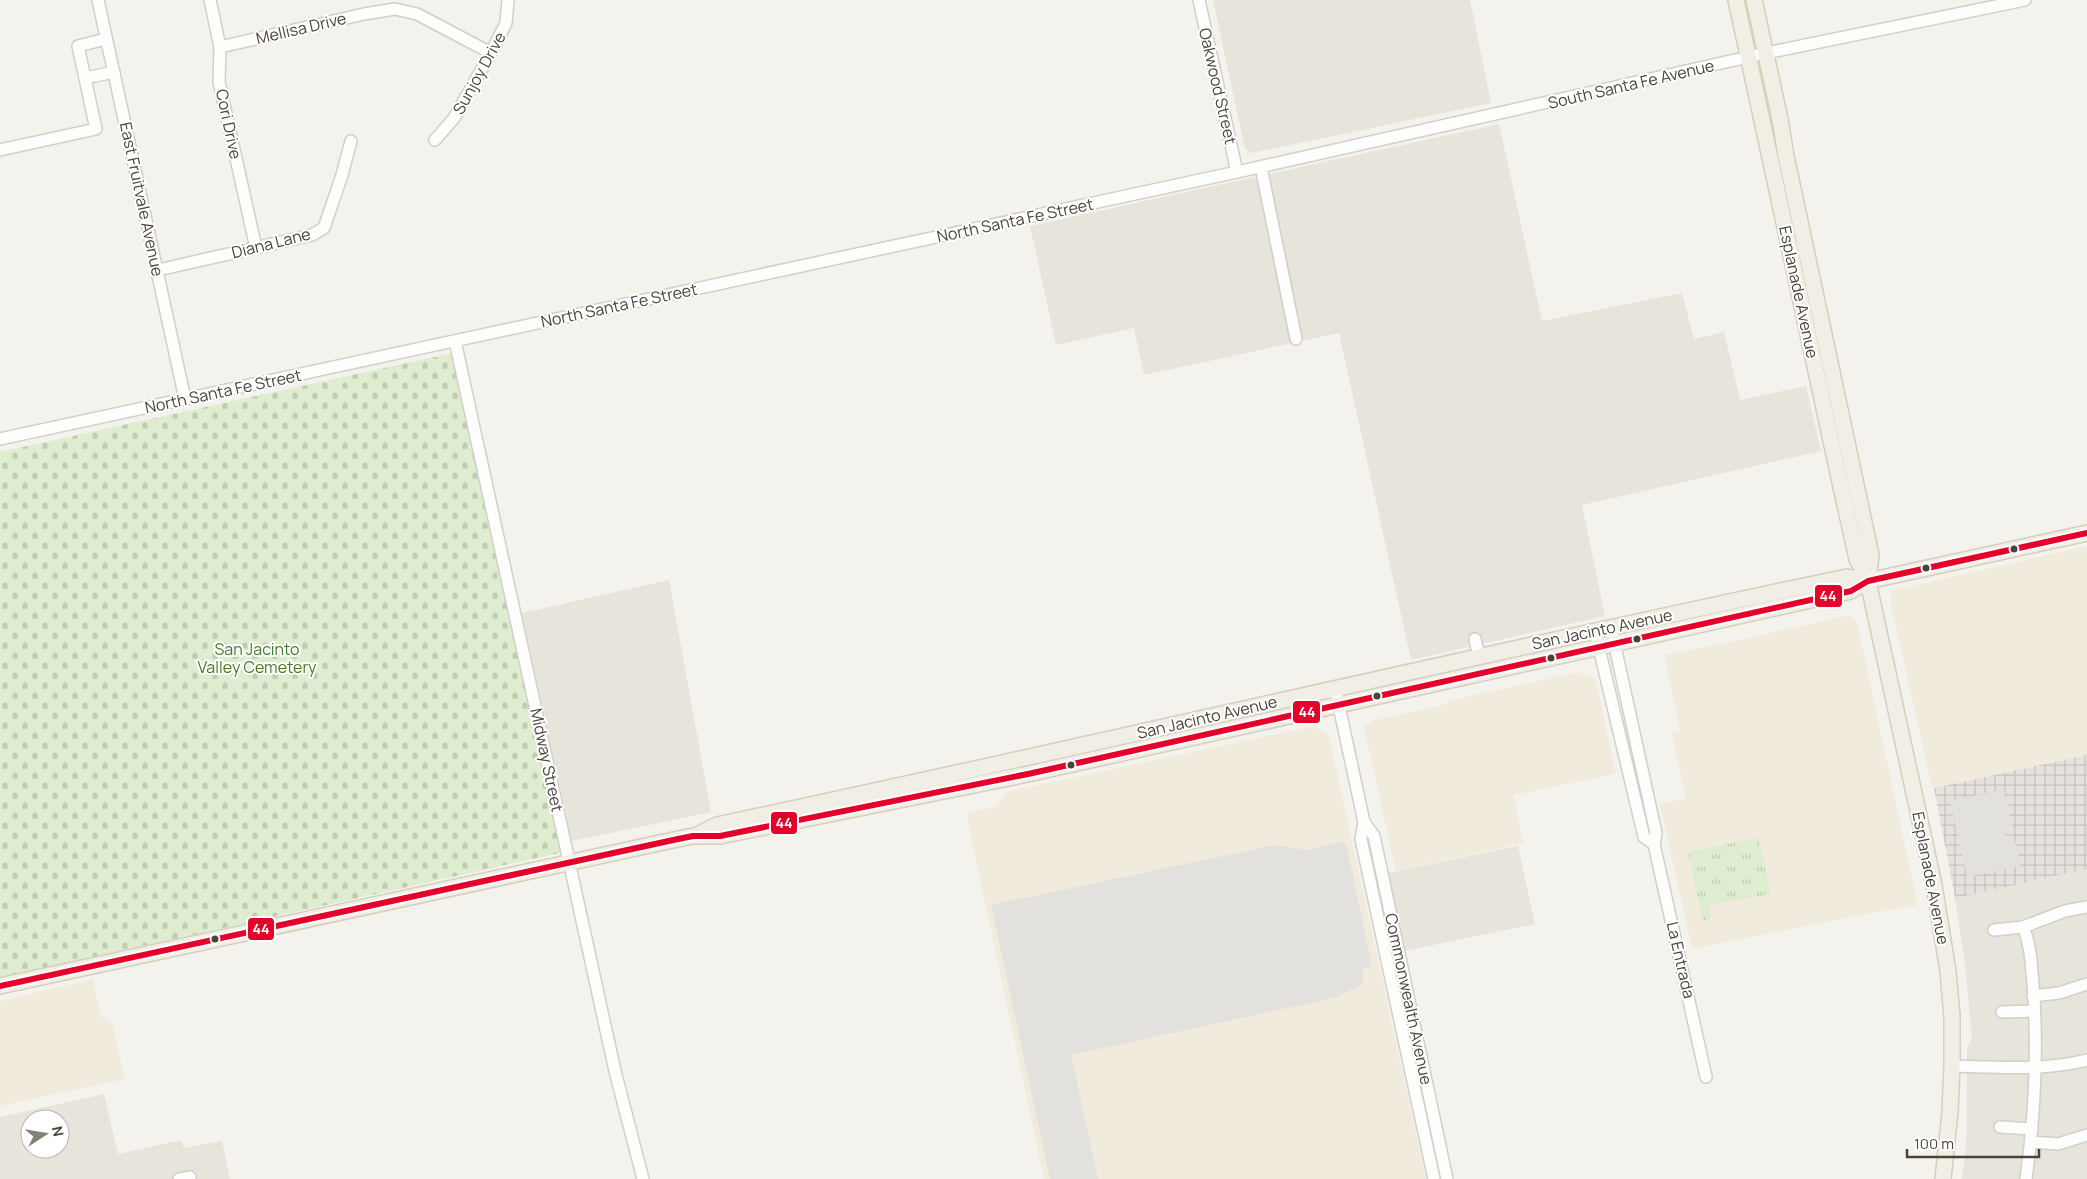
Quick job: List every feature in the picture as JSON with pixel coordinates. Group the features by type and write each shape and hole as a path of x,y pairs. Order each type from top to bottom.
{"main road":[{"name":"Esplanade Avenue","path":"1736,0 1857,559 1868,581 1939,908 1952,1017 1950,1112 1943,1179"},
{"name":"Esplanade Avenue","path":"1754,0 1791,183 1871,555 1868,581"},
{"name":"San Jacinto Avenue","path":"0,986 693,836 720,836 955,790 1851,591 1868,581 2087,533"},
{"name":"San Jacinto Avenue","path":"693,836 717,825 1057,752 1479,656 1846,577 1868,581"},
{"path":"1134,751 1135,744 1139,740 1198,725 1210,717"}],"street":[{"name":"East Fruitvale Avenue","path":"98,0 185,399"},
{"name":"Cori Drive","path":"210,0 220,47 219,82 256,248"},
{"name":"Sunjoy Drive","path":"435,140 454,118 491,53 506,23 508,0"},
{"name":"Oakwood Street","path":"1199,0 1237,172"},
{"name":"South Santa Fe Avenue","path":"1237,172 1766,53 2025,0"},
{"name":"Mellisa Drive","path":"220,47 364,14 395,9 416,14 491,53"},
{"path":"0,150 96,129 78,46 106,39"},
{"path":"85,78 114,72"},
{"name":"Diana Lane","path":"158,270 312,235 324,228 351,141"},
{"path":"1261,167 1296,339"},
{"name":"North Santa Fe Street","path":"0,439 1237,172"},
{"name":"Midway Street","path":"455,341 615,1071 643,1179"},
{"name":"La Entrada","path":"1611,628 1656,833 1654,844 1706,1077"},
{"name":"La Entrada","path":"1595,631 1608,692 1622,738 1644,837 1654,844"},
{"path":"1475,639 1479,656"},
{"name":"Commonwealth Avenue","path":"1334,688 1364,822 1362,839 1434,1179"},
{"name":"Commonwealth Avenue","path":"1364,822 1374,836 1447,1179"},
{"path":"1994,930 2023,927 2065,911 2087,907"},
{"path":"2023,927 2029,946 2034,996 2035,1067 2031,1142 2026,1179"},
{"path":"2034,996 2060,992 2087,984"},
{"path":"2002,1012 2034,1010"},
{"path":"1952,1066 2035,1067 2066,1065 2087,1060"},
{"path":"2000,1127 2032,1129"},
{"path":"2031,1142 2058,1144 2087,1135"},
{"path":"179,1179 190,1177 190,1179"}],"shaded area":[{"path":"1213,0 1470,0 1491,103 1252,153 1245,149"},
{"path":"1499,124 1542,321 1682,293 1694,339 1724,332 1740,400 1806,386 1821,451 1582,505 1605,616 1411,660 1339,333 1144,375 1134,328 1056,345 1030,226"},
{"path":"2087,546 2087,755 1932,788 1891,605 1890,591"},
{"path":"669,580 711,812 572,841 522,613"},
{"path":"1849,615 1857,622 1918,906 1872,913 1692,949 1660,804 1686,798 1671,732 1680,730 1664,655"},
{"path":"1579,672 1596,680 1616,774 1514,795 1523,843 1396,871 1364,727 1375,720 1439,706 1452,700"},
{"path":"1314,726 1329,736 1426,1179 1044,1179 966,813 998,806 1005,792"},
{"path":"2087,755 2087,869 1955,898 1934,788"},
{"path":"2004,789 2013,830 2005,832 2007,842 2015,841 2021,866 1967,877 1950,801"},
{"path":"1343,842 1347,847 1372,967 1363,969 1363,984 1334,998 1071,1055 1098,1179 1050,1179 991,905 1275,845 1308,850"},
{"path":"1518,846 1535,924 1404,951 1388,873"},
{"path":"2087,869 2087,1179 1962,1179 1967,1135 1967,1048 1972,1038 1964,956 1955,898"},
{"path":"93,979 101,1016 108,1019 113,1026 125,1079 0,1106 0,1001"},
{"path":"104,1094 118,1154 181,1140 184,1148 222,1141 230,1179 0,1179 0,1117 20,1113 20,1159 70,1159 70,1109 36,1109"}],"green space":[{"name":"San Jacinto Valley Cemetery","path":"458,352 564,852 0,978 0,452"},
{"path":"1755,838 1759,839 1771,894 1709,905 1711,919 1703,921 1688,852"}],"transit line":[{"name":"44","path":"0,986 678,839 693,836 720,836 1028,774 1851,591 1868,581 2087,533"}]}
